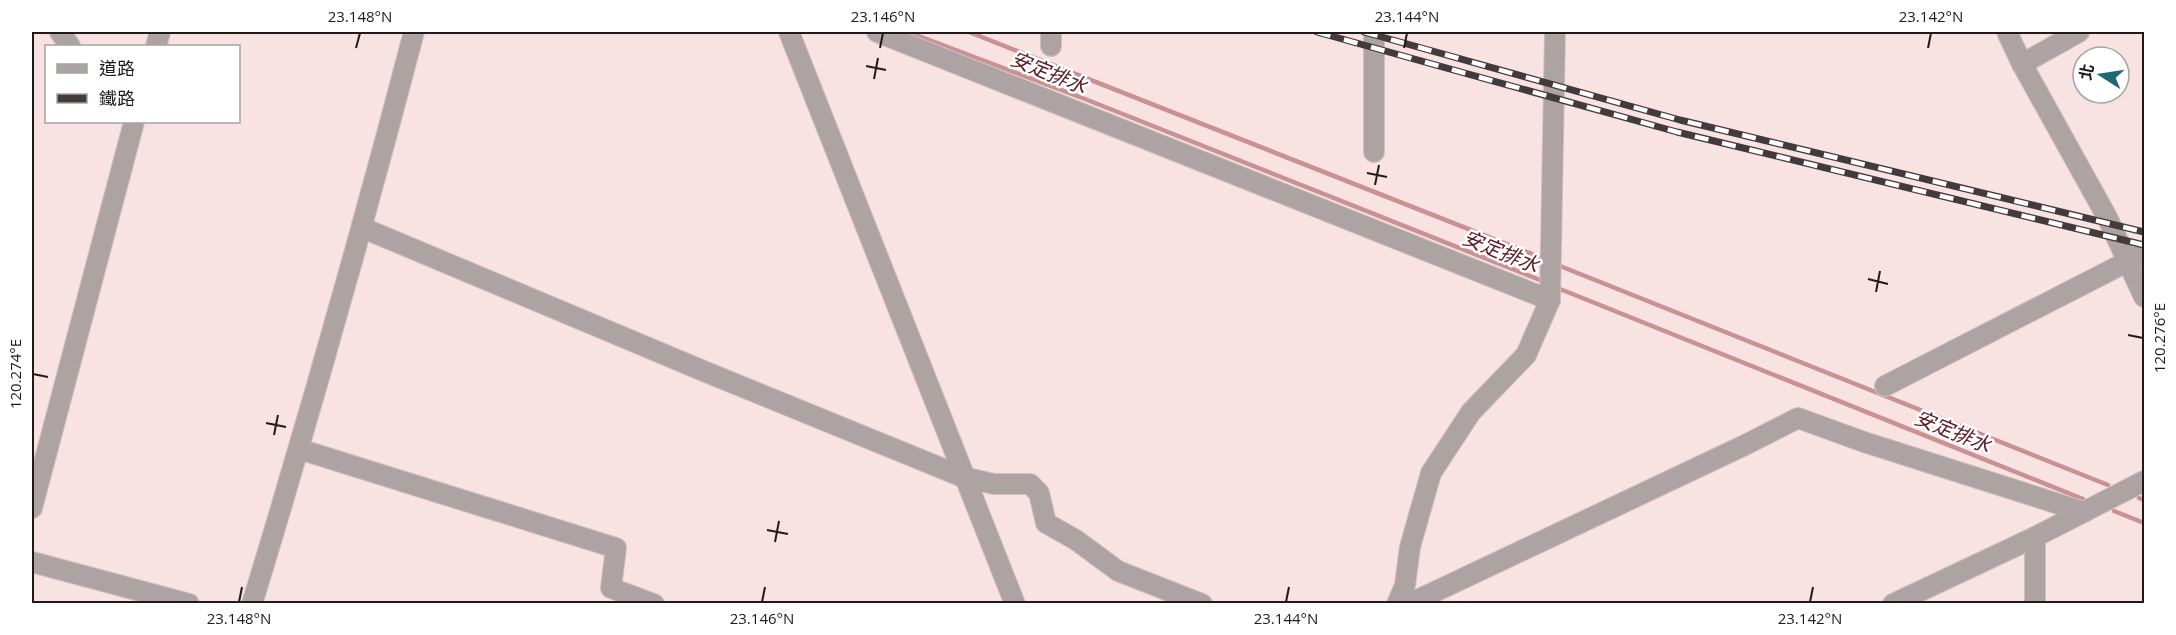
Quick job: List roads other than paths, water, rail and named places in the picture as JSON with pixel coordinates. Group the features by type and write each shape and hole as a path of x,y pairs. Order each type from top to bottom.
{"street":[{"path":"60,32 69,45"},
{"path":"252,603 363,228 414,32"},
{"path":"789,32 1014,603"},
{"path":"877,32 1550,279"},
{"path":"1374,32 1374,152"},
{"path":"1397,603 1405,585 1410,547 1431,473 1471,412 1526,355 1550,279 1555,32"},
{"path":"2007,32 2022,64 2107,217 2136,258 2145,297"},
{"path":"2022,64 2079,32"},
{"path":"32,508 128,127"},
{"path":"363,228 963,477 994,484 1030,484 1039,493 1046,523 1076,540 1118,571 1202,603"},
{"path":"1886,386 2136,258"},
{"path":"1409,603 1798,418 1864,442 2084,513"},
{"path":"299,450 616,548 607,596 654,603"},
{"path":"1893,603 2035,537 2145,481"},
{"path":"2035,537 2036,603"},
{"path":"32,562 189,603"}],"waterway":[{"name":"安定排水","path":"908,32 1085,99 1545,282"},
{"path":"969,32 1547,260"},
{"path":"1555,264 2108,485"},
{"name":"安定排水","path":"1555,287 2083,499"},
{"path":"2139,498 2144,500"},
{"name":"安定排水","path":"2114,511 2144,523"}],"railway":[{"path":"1317,32 1677,132 2144,245"},
{"path":"1364,32 1680,120 2144,232"}]}
